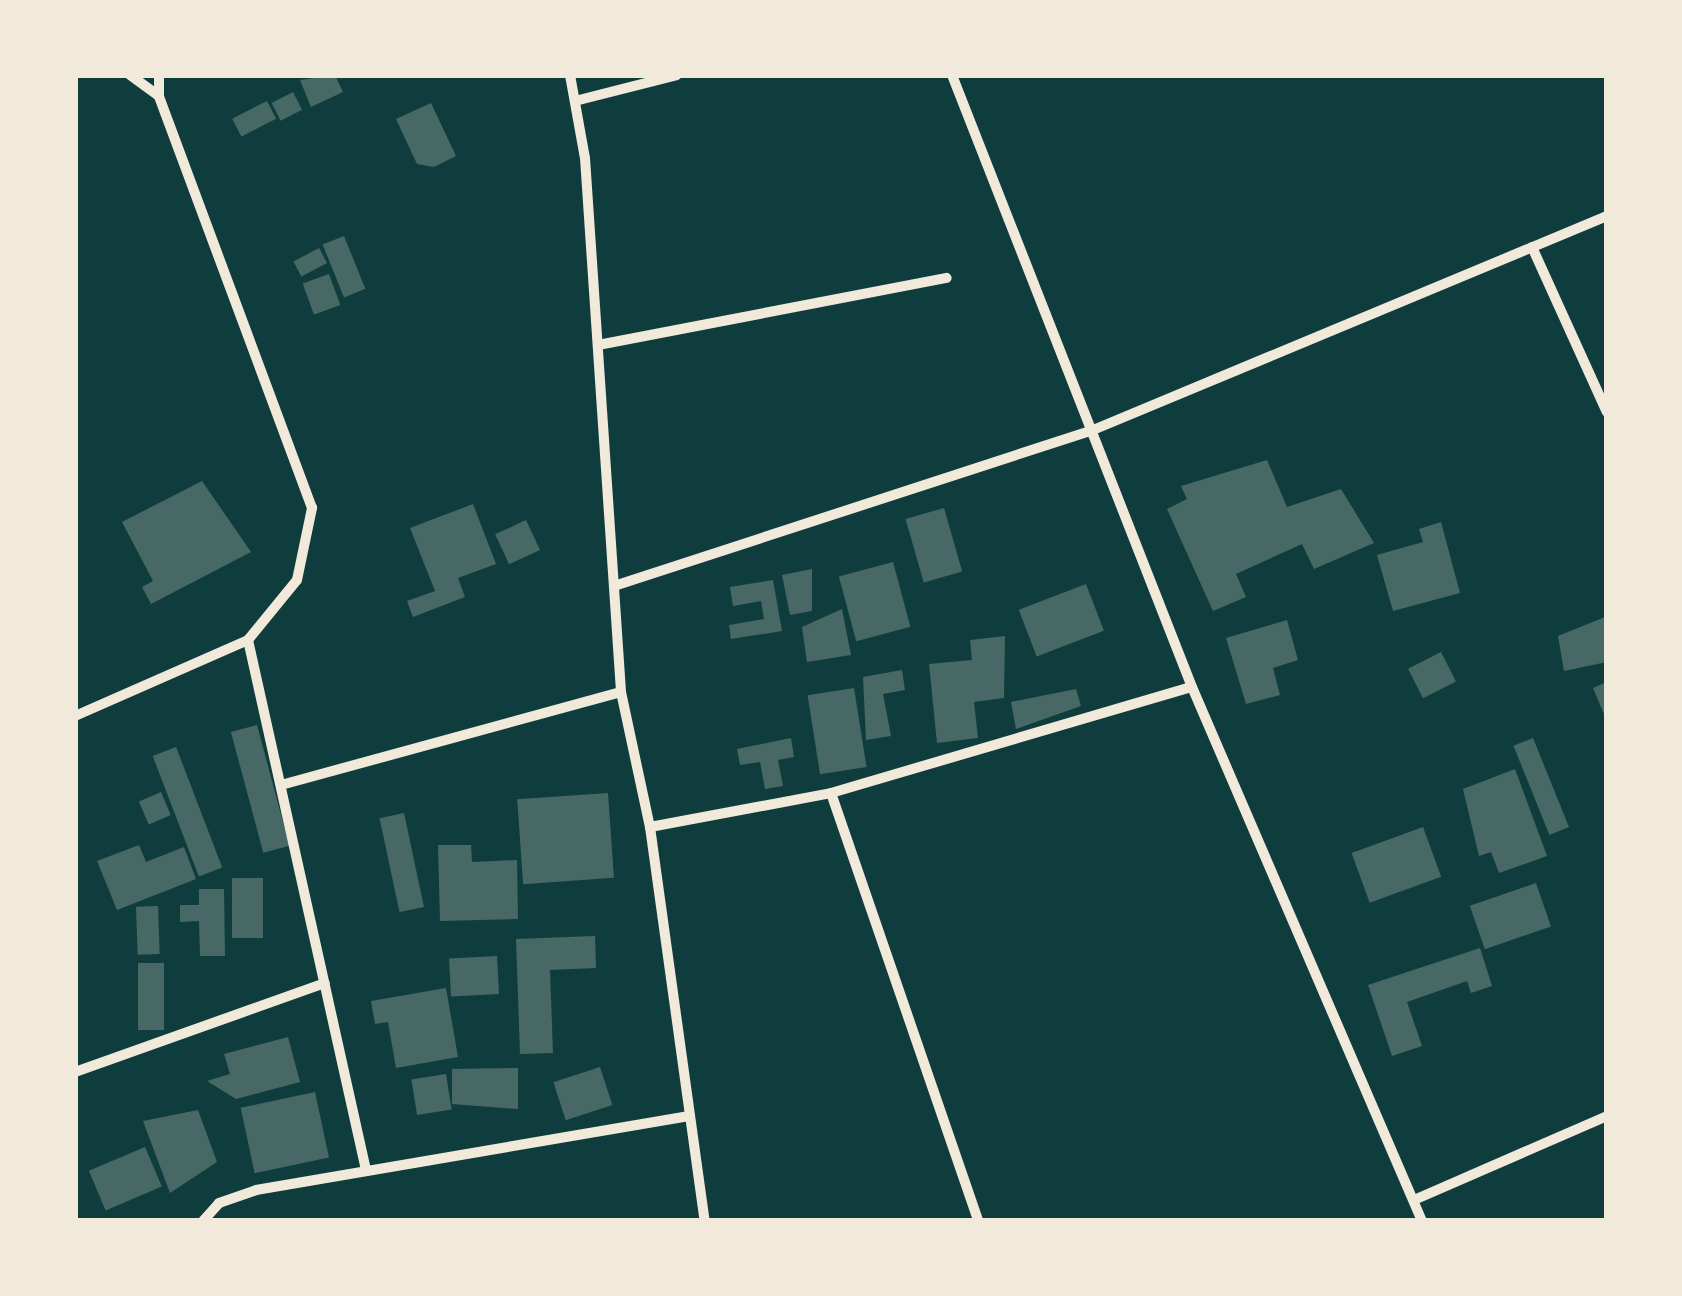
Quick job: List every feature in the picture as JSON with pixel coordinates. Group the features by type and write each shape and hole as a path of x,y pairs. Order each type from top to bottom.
{"street":[{"path":"130,75 158,96"},
{"path":"75,716 248,640 297,580 312,508 158,96 159,75"},
{"path":"570,75 576,101 598,345 621,692 650,827 704,1221"},
{"path":"576,101 677,75"},
{"path":"952,75 1192,688 1422,1221"},
{"path":"614,586 1093,430 1607,216"},
{"path":"1532,247 1607,412"},
{"path":"598,345 947,278"},
{"path":"248,640 366,1170"},
{"path":"650,827 831,793 1192,688"},
{"path":"281,785 621,692"},
{"path":"831,793 978,1221"},
{"path":"75,1072 325,983"},
{"path":"203,1221 219,1202 256,1190 688,1116"},
{"path":"1414,1200 1607,1116"}],"building":[{"path":"335,75 343,92 311,107 300,80"},
{"path":"293,92 302,110 281,121 272,103"},
{"path":"267,101 276,119 241,137 232,119"},
{"path":"431,103 456,156 434,167 417,164 396,119"},
{"path":"344,236 365,289 344,297 323,245"},
{"path":"319,248 327,263 301,277 293,262"},
{"path":"329,274 340,305 314,315 303,284"},
{"path":"1267,460 1287,507 1341,489 1374,543 1314,569 1302,544 1236,574 1246,597 1213,611 1167,509 1187,499 1181,486"},
{"path":"202,481 251,552 151,604 142,587 153,581 122,522"},
{"path":"473,504 496,564 458,578 465,597 413,617 407,601 435,591 410,528"},
{"path":"944,508 962,571 924,582 906,519"},
{"path":"526,520 540,550 509,564 495,534"},
{"path":"1441,522 1460,593 1393,611 1377,555 1423,542 1419,529"},
{"path":"893,562 910,627 856,641 839,576"},
{"path":"812,569 812,611 790,615 782,575"},
{"path":"773,580 782,631 731,639 729,625 764,619 761,601 733,606 730,587"},
{"path":"1086,584 1104,631 1037,656 1019,610"},
{"path":"842,609 851,655 807,662 802,627"},
{"path":"1605,617 1607,662 1564,671 1558,636"},
{"path":"1287,620 1298,660 1273,668 1280,695 1246,704 1226,638"},
{"path":"1005,636 1004,698 974,702 978,738 937,743 929,664 972,660 970,640"},
{"path":"1441,652 1456,681 1423,698 1408,669"},
{"path":"902,670 905,690 883,694 891,736 866,740 863,677"},
{"path":"1607,682 1607,721 1593,688"},
{"path":"854,688 867,767 820,774 808,695"},
{"path":"1076,689 1081,706 1016,729 1011,702"},
{"path":"257,725 289,846 263,853 231,732"},
{"path":"791,738 794,757 778,760 783,786 765,789 760,762 740,765 737,749"},
{"path":"1533,738 1569,827 1549,835 1514,746"},
{"path":"176,747 222,867 199,876 153,756"},
{"path":"1515,769 1547,856 1499,873 1491,852 1479,856 1463,789"},
{"path":"161,792 171,815 149,824 139,801"},
{"path":"608,793 614,878 523,884 517,799"},
{"path":"404,813 424,907 400,912 380,818"},
{"path":"1423,827 1441,877 1370,903 1352,853"},
{"path":"139,845 146,862 184,847 196,879 117,910 97,861"},
{"path":"438,845 471,845 472,862 517,860 518,919 440,921"},
{"path":"232,878 263,878 263,938 232,938"},
{"path":"1536,883 1551,926 1485,949 1470,906"},
{"path":"199,889 224,889 225,956 200,956 199,921 180,922 180,905 199,905"},
{"path":"158,906 160,954 138,955 136,907"},
{"path":"595,936 596,968 550,970 553,1053 520,1054 516,939"},
{"path":"1480,948 1492,986 1471,993 1467,981 1407,1002 1422,1046 1392,1056 1368,985"},
{"path":"497,956 499,994 451,996 449,959"},
{"path":"138,963 164,963 164,1030 138,1030"},
{"path":"446,988 458,1057 396,1068 388,1022 375,1024 371,1001"},
{"path":"288,1037 300,1082 236,1099 207,1081 230,1074 224,1054"},
{"path":"600,1067 612,1105 566,1120 553,1082"},
{"path":"518,1068 518,1109 452,1104 452,1069"},
{"path":"446,1074 452,1110 417,1115 411,1079"},
{"path":"315,1092 329,1158 255,1173 241,1108"},
{"path":"198,1110 217,1162 170,1193 143,1121"},
{"path":"145,1147 162,1187 106,1210 89,1171"}]}
